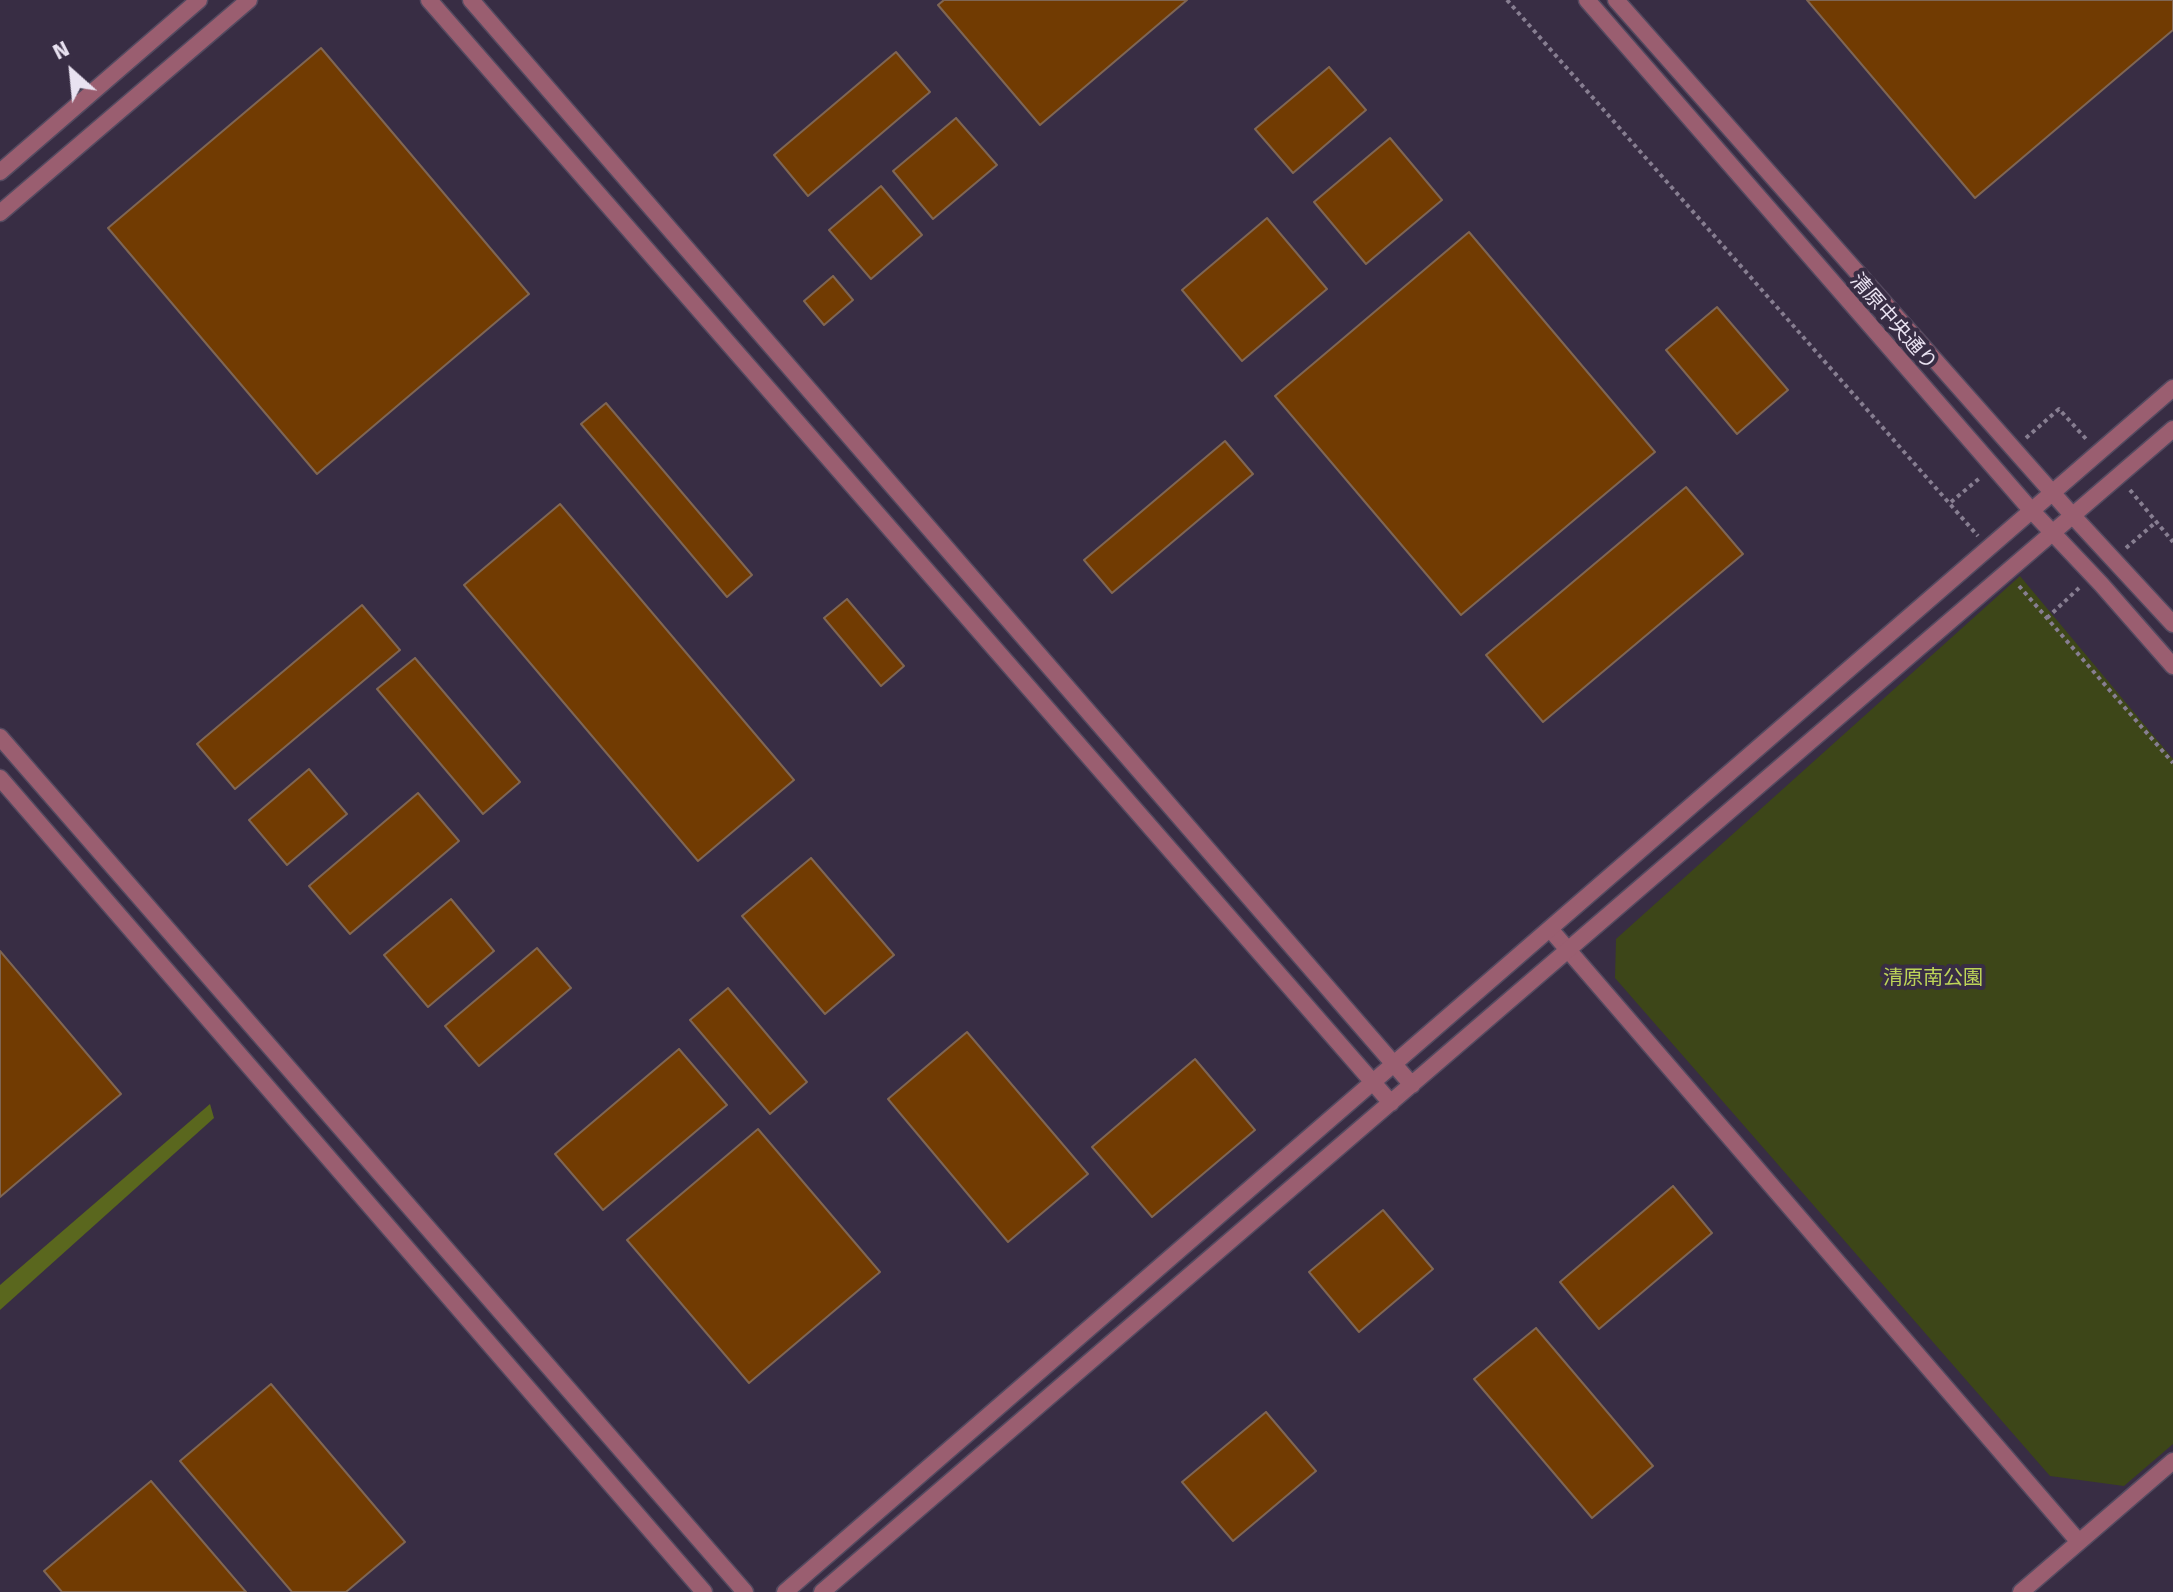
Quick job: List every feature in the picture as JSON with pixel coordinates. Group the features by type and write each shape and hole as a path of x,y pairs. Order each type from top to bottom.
{"street":[{"path":"0,172 199,0"},
{"path":"0,213 249,0"},
{"path":"429,0 1391,1103"},
{"path":"471,0 1412,1085"},
{"name":"清原中央通り","path":"1587,0 2031,510 2173,666"},
{"name":"清原中央通り","path":"1616,0 2073,516 2173,624"},
{"path":"785,1592 2173,388"},
{"path":"822,1592 2173,429"},
{"path":"0,737 745,1592"},
{"path":"0,778 704,1592"},
{"path":"1550,929 2079,1542"},
{"path":"2021,1592 2173,1461"}],"path":[{"path":"1507,0 1978,537"},
{"path":"2026,438 2059,409 2087,440"},
{"path":"1950,502 1983,475"},
{"path":"2129,488 2173,542"},
{"path":"2126,548 2156,522"},
{"path":"2015,581 2173,763"},
{"path":"2047,618 2079,588"}],"green space":[{"name":"清原南公園","path":"2020,576 2173,759 2173,1444 2124,1486 2050,1476 1615,978 1616,939"},
{"path":"210,1104 214,1118 0,1310 0,1285"}],"building":[{"path":"944,0 1187,0 1040,125 938,5"},
{"path":"1807,0 2173,0 2173,30 1975,198"},
{"path":"321,48 529,294 317,474 108,228"},
{"path":"896,52 930,92 808,196 774,155"},
{"path":"1329,67 1366,110 1293,173 1255,129"},
{"path":"956,118 997,165 933,219 893,171"},
{"path":"1390,138 1442,200 1366,264 1314,202"},
{"path":"881,186 922,235 871,279 829,230"},
{"path":"1267,218 1327,289 1242,361 1182,290"},
{"path":"1469,232 1655,452 1461,615 1275,396"},
{"path":"833,276 853,300 824,325 804,301"},
{"path":"1717,307 1788,390 1737,434 1666,350"},
{"path":"606,403 752,575 727,597 581,424"},
{"path":"1225,441 1253,474 1112,593 1084,560"},
{"path":"1686,487 1743,554 1543,722 1486,655"},
{"path":"560,504 794,780 698,861 464,585"},
{"path":"847,599 904,666 881,686 824,618"},
{"path":"362,605 400,650 235,789 197,744"},
{"path":"415,658 520,782 483,814 377,689"},
{"path":"309,769 347,814 287,865 249,820"},
{"path":"418,793 459,841 350,934 309,886"},
{"path":"811,858 894,955 825,1014 742,916"},
{"path":"451,899 494,951 428,1007 384,955"},
{"path":"537,948 571,988 479,1066 445,1026"},
{"path":"0,951 121,1094 0,1197"},
{"path":"728,988 807,1082 770,1114 690,1020"},
{"path":"967,1032 1088,1174 1008,1242 888,1099"},
{"path":"679,1049 727,1105 603,1210 555,1154"},
{"path":"1195,1059 1255,1130 1152,1217 1092,1147"},
{"path":"758,1129 880,1272 749,1383 627,1240"},
{"path":"1673,1186 1712,1233 1599,1329 1560,1282"},
{"path":"1383,1210 1433,1269 1359,1332 1309,1272"},
{"path":"1536,1328 1653,1466 1592,1518 1474,1379"},
{"path":"271,1384 405,1542 346,1592 292,1592 180,1461"},
{"path":"1266,1412 1316,1471 1233,1541 1182,1482"},
{"path":"151,1481 246,1592 62,1592 44,1571"}]}
